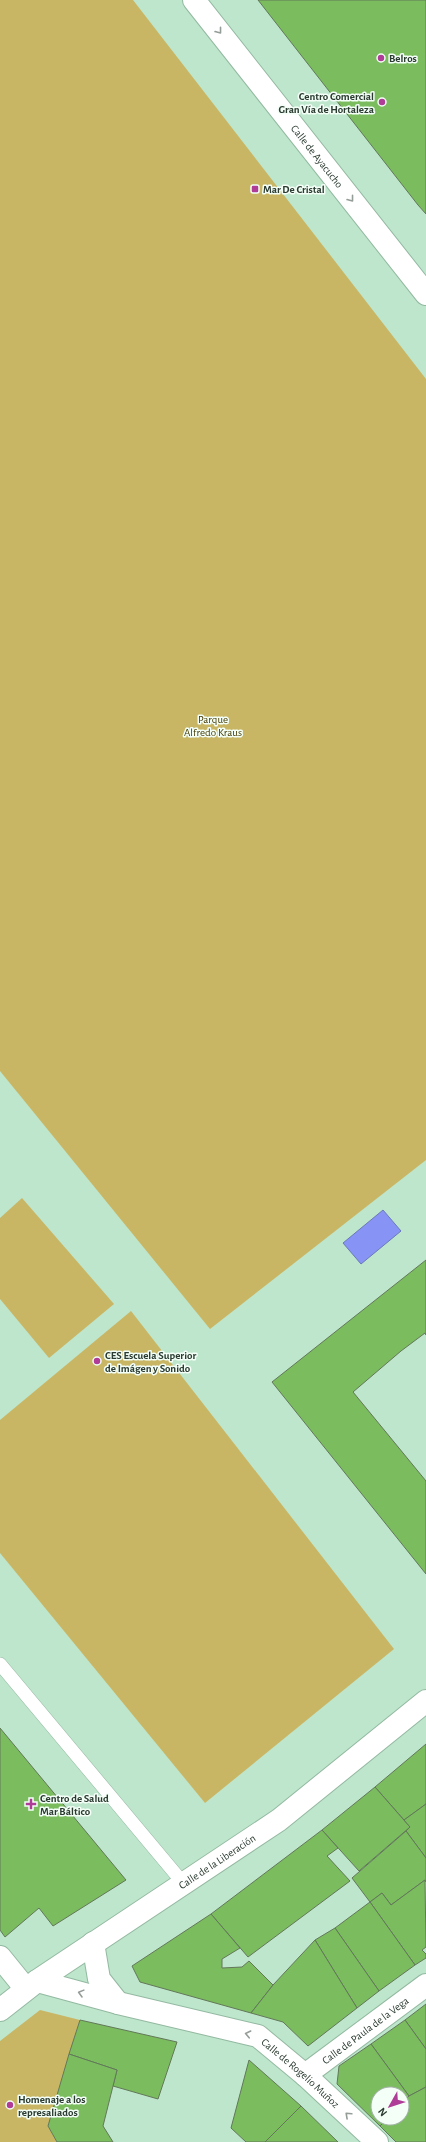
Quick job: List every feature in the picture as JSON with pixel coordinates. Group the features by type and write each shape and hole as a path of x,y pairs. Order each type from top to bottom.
{"street":[{"name":"Calle de Ayacucho","path":"194,0 426,294"},
{"name":"Calle de la Liberación","path":"0,2010 31,1985 279,1820 426,1701"},
{"path":"93,1943 99,1979 118,2003"},
{"path":"0,1957 31,1985"},
{"name":"Calle de Rogelio Muñoz","path":"31,1985 118,2003 258,2036 305,2075 377,2142"},
{"name":"Calle de Paula de la Vega","path":"305,2075 426,1985"}],"lane":[{"path":"0,1664 184,1884"}],"green space":[{"name":"Parque Alfredo Kraus","path":"0,0 133,0 426,379 426,1160 210,1329 0,1071"},
{"path":"22,1198 114,1304 49,1358 0,1299 0,1218"},
{"name":"CES Escuela Superior de Imágen y Sonido","path":"131,1311 394,1649 205,1803 0,1553 0,1420"},
{"path":"40,2010 80,2020 48,2126 57,2142 0,2142 0,2041"}],"water":[{"path":"383,1210 401,1231 361,1264 343,1243"}],"building":[{"name":"Centro Comercial Gran Vía de Hortaleza","path":"258,0 426,0 426,214 418,205"},
{"path":"426,1260 426,1335 425,1333 401,1351 353,1392 426,1481 426,1574 272,1382"},
{"name":"Centro de Salud Mar Báltico","path":"0,1728 126,1880 53,1926 39,1908 5,1937 0,1930"},
{"path":"426,1744 426,1804 404,1820 375,1787"},
{"path":"375,1787 410,1827 359,1871 322,1830"},
{"path":"426,1804 426,1858 406,1831 410,1827 404,1820"},
{"path":"322,1830 338,1848 327,1856 350,1881 248,1957 211,1914"},
{"path":"406,1831 426,1858 426,1882 425,1880 391,1905 382,1893 370,1902 352,1878"},
{"path":"425,1880 426,1947 422,1950 426,1954 426,1958 415,1965 370,1902 382,1893 391,1905"},
{"path":"370,1902 415,1965 379,1991 335,1928"},
{"path":"211,1914 240,1948 222,1959 222,1968 242,1967 249,1961 273,1985 251,2013 140,1982 132,1966"},
{"path":"335,1928 379,1991 357,2008 315,1940"},
{"path":"315,1940 357,2008 308,2046 283,2022 251,2013 273,1985"},
{"path":"426,2004 426,2049 405,2020"},
{"path":"80,2020 177,2042 158,2099 113,2086 117,2070 69,2054"},
{"path":"405,2020 426,2049 426,2087 410,2095 410,2086 402,2086 371,2044"},
{"path":"371,2044 402,2086 370,2086 370,2116 337,2084 339,2066"},
{"path":"69,2054 117,2070 103,2126 113,2142 57,2142 48,2126"},
{"path":"249,2060 301,2106 265,2142 246,2142 231,2128"},
{"path":"426,2087 426,2142 396,2142 380,2126 410,2126 410,2095"},
{"path":"301,2106 338,2142 265,2142"}],"place":[{"name":"Belros","path":"381,58"},
{"name":"Centro Comercial Gran Vía de Hortaleza","path":"382,102"},
{"name":"Mar De Cristal","path":"255,189"},
{"name":"CES Escuela Superior de Imágen y Sonido","path":"97,1361"},
{"name":"Centro de Salud Mar Báltico","path":"31,1804"},
{"name":"Homenaje a los represaliados","path":"10,2105"}]}
